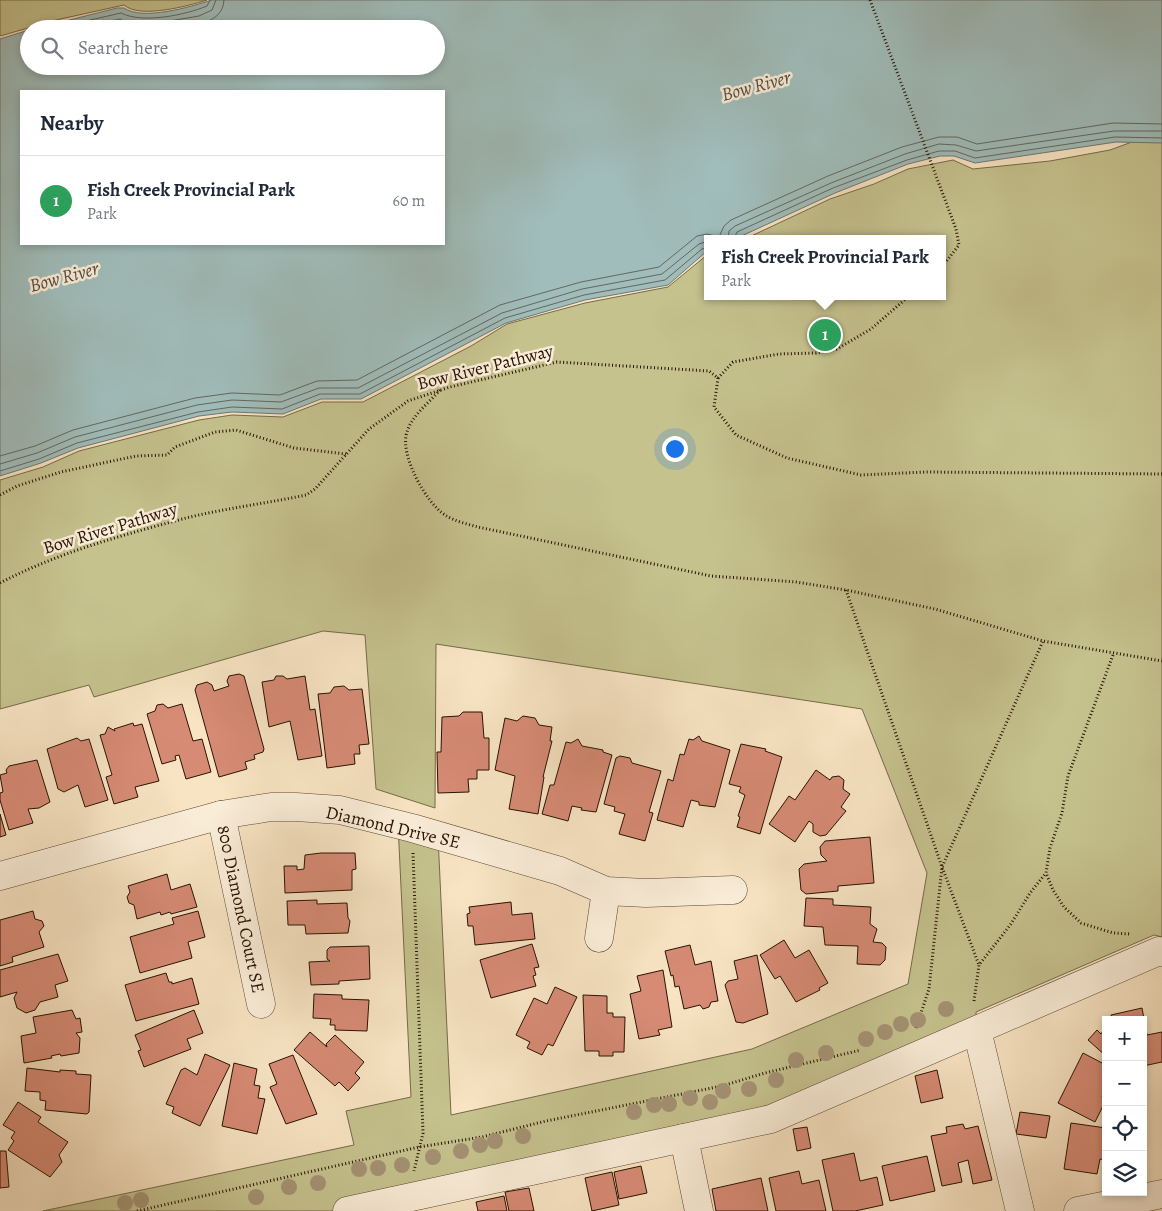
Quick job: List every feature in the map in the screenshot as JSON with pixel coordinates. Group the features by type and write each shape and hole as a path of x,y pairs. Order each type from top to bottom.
{"street":[{"name":"Diamond Drive SE","path":"0,876 221,815 271,807 296,807 340,810 412,828 560,870 606,891 646,893 733,890"},
{"name":"800 Diamond Court SE","path":"221,815 261,1004"},
{"path":"599,938 606,891"},
{"path":"347,1211 381,1207 416,1196 770,1119 1159,951 1162,952"},
{"path":"977,1030 1020,1211"},
{"path":"684,1138 699,1211"},
{"path":"1078,1211 1162,1194"}],"path":[{"path":"870,0 956,229 959,245 946,262"},
{"path":"904,300 871,329 836,349 816,354 779,354 733,362 718,378 714,407 736,435 787,458 861,475 926,472 1162,474"},
{"name":"Bow River Pathway","path":"0,583 26,570 70,553 182,520 306,495 315,489 369,429 408,401 440,390 557,362 709,371 718,378"},
{"path":"440,390 414,418 406,433 408,461 421,487 444,515 478,527 711,576 796,582 846,590 935,609 1043,641 1162,662"},
{"path":"0,494 60,472 136,456 166,454 175,447 214,432 236,430 294,448 346,454"},
{"path":"846,590 942,868 979,965 974,1001"},
{"path":"916,1029 929,989 942,868 1043,641"},
{"path":"979,965 1011,924 1030,893 1046,873 1050,848 1062,813 1068,776 1113,654"},
{"path":"412,828 423,1133 413,1177 416,1196"},
{"path":"1046,873 1053,890 1064,907 1081,923 1113,933 1137,935 1121,940"},
{"path":"966,1005 982,998"},
{"path":"907,1032 924,1025"},
{"path":"137,1211 419,1147 482,1137 546,1121 722,1086 765,1073 818,1062 866,1048"}],"shaded area":[{"path":"0,0 207,0 164,10 141,11 124,5 56,20 20,20 20,30 0,36"},
{"path":"1162,131 1162,937 1154,935 976,1012 977,1030 771,1119 347,1211 43,1211 354,1145 346,1111 411,1097 398,824 438,836 451,1115 752,1049 908,984 927,873 862,709 436,644 435,808 376,789 365,635 323,631 94,697 89,685 0,709 0,480 43,467 79,451 199,420 232,415 283,417 322,402 363,402 471,346 507,324 585,303 668,287 704,257 704,300 946,300 946,235 754,235 830,199 874,184 908,169 953,160 973,169 1050,161 1110,150"}],"water":[{"name":"Bow River","path":"212,0 1162,0 1162,143 1116,142 975,163 954,156 940,156 908,164 835,193 744,235 704,235 704,254 668,285 585,300 506,323 361,399 321,399 283,414 232,412 199,416 78,448 41,463 0,476 0,39 20,33 20,75 445,75 445,20 70,20 117,8 143,13 167,12"}],"building":[{"path":"239,674 244,676 264,749 263,752 254,755 255,759 245,762 247,769 219,777 195,690 197,685 207,682 212,685 214,691 229,686 227,681 229,676"},
{"path":"276,676 283,676 287,679 305,676 310,710 315,709 322,756 298,760 290,721 269,727 262,682 274,680"},
{"path":"344,686 349,690 362,689 369,744 359,745 360,754 354,754 355,764 327,768 318,694 330,693 334,687"},
{"path":"163,704 168,708 182,704 193,741 202,739 211,772 186,779 179,755 175,756 176,760 162,764 147,714 155,711 157,705"},
{"path":"463,712 482,712 484,738 489,738 489,770 477,770 477,779 468,779 469,792 438,793 437,752 441,752 442,717 459,716"},
{"path":"523,716 535,718 539,725 552,727 550,741 552,741 543,777 538,814 509,809 515,776 495,770 505,718 517,721"},
{"path":"133,723 134,726 142,724 159,781 135,787 138,797 114,804 106,777 112,775 100,735 105,734 108,727 115,731 114,729"},
{"path":"699,736 702,741 730,750 715,807 699,805 699,802 691,800 683,827 657,820 668,779 673,781 680,754 684,755 689,739 693,740"},
{"path":"77,738 81,741 89,739 108,800 85,807 78,785 64,792 58,789 47,749"},
{"path":"578,739 582,746 603,750 603,752 612,755 596,812 581,810 582,808 572,806 568,821 542,814 550,785 554,785 566,742 571,743"},
{"path":"741,744 766,749 765,751 782,757 760,834 737,827 740,817 738,816 745,795 739,792 741,787 729,784"},
{"path":"620,756 630,758 632,763 661,771 649,812 653,813 645,841 619,834 625,814 614,811 615,807 604,804 616,758"},
{"path":"37,760 50,802 39,808 28,809 33,823 9,830 0,800 0,793 3,792 0,775 7,773 6,770 9,766"},
{"path":"816,770 830,780 832,777 839,776 844,780 843,789 850,794 841,807 846,811 826,835 820,836 813,832 813,824 809,821 795,842 769,824 789,796 795,800"},
{"path":"0,814 6,835 0,837"},
{"path":"870,837 874,883 838,886 838,891 806,894 801,890 799,869 804,864 827,861 821,855 820,847 825,841"},
{"path":"355,853 356,869 352,870 352,890 285,893 284,866 297,866 297,870 304,869 305,855"},
{"path":"167,874 171,890 190,884 197,907 171,914 170,912 161,915 160,912 137,919 134,905 129,903 127,897 130,892 128,886"},
{"path":"806,898 833,899 833,905 871,907 870,924 877,929 873,942 882,943 886,947 885,960 880,965 857,964 858,946 825,945 823,927 804,926"},
{"path":"317,900 317,904 347,903 350,921 348,933 306,934 305,925 288,925 287,901"},
{"path":"511,902 512,915 532,913 535,939 475,945 473,926 468,926 467,914 470,913 469,907"},
{"path":"33,911 35,919 42,921 44,926 39,932 44,947 12,957 13,962 0,966 0,920"},
{"path":"198,911 205,937 188,942 192,958 140,973 130,937 174,924 172,918"},
{"path":"784,940 795,958 809,950 828,983 819,988 820,990 796,1002 780,976 775,979 760,955"},
{"path":"532,944 539,967 534,968 536,975 533,976 536,986 491,998 480,960"},
{"path":"690,945 695,965 711,961 718,1001 711,1002 709,1007 703,1009 700,1005 684,1009 679,986 675,987 665,951"},
{"path":"369,946 370,979 339,981 339,984 311,985 309,962 330,961 327,959 327,950 330,947"},
{"path":"58,954 68,981 55,985 58,997 40,1002 35,1010 26,1013 17,1008 14,998 17,992 0,997 0,970"},
{"path":"757,955 768,1014 743,1023 736,1022 725,985 728,981 738,979 734,961"},
{"path":"663,970 672,1027 658,1030 660,1035 639,1039 630,994 641,991 637,976"},
{"path":"166,973 169,982 172,982 172,984 192,978 199,1004 136,1021 125,985"},
{"path":"555,987 577,997 553,1046 548,1044 542,1055 527,1048 530,1042 516,1035 534,998 547,1004"},
{"path":"314,994 342,995 342,999 369,1000 367,1031 335,1030 335,1025 330,1025 331,1019 313,1018"},
{"path":"583,995 607,996 607,1013 613,1013 613,1017 625,1017 624,1052 613,1052 613,1056 599,1056 599,1051 585,1051"},
{"path":"1142,1008 1143,1016 1111,1016"},
{"path":"72,1010 76,1019 80,1018 82,1032 76,1033 80,1038 79,1053 61,1056 60,1054 51,1056 52,1058 24,1063 21,1036 36,1033 33,1017"},
{"path":"194,1010 203,1033 187,1039 191,1049 144,1067 138,1051 141,1050 135,1035"},
{"path":"1097,1030 1101,1034 1102,1032 1102,1052 1088,1040"},
{"path":"310,1032 327,1047 326,1044 335,1035 364,1062 355,1073 360,1078 348,1091 339,1082 335,1086 294,1050"},
{"path":"1162,1032 1162,1062 1147,1065 1147,1035"},
{"path":"1083,1053 1102,1063 1102,1108 1095,1122 1058,1103"},
{"path":"205,1054 230,1065 200,1126 172,1113 174,1107 166,1104 181,1070 185,1068 197,1075"},
{"path":"293,1055 317,1114 286,1124 270,1087 277,1084 269,1064"},
{"path":"234,1063 257,1069 254,1085 260,1086 258,1098 265,1099 257,1134 222,1126"},
{"path":"27,1068 60,1072 60,1070 76,1071 76,1074 91,1075 89,1112 87,1114 45,1110 46,1101 40,1100 40,1092 25,1091"},
{"path":"937,1070 943,1098 921,1103 915,1076"},
{"path":"18,1102 41,1117 38,1122 68,1142 59,1155 62,1162 50,1177 8,1150 14,1141 11,1138 15,1132 3,1125"},
{"path":"1020,1112 1050,1116 1046,1138 1016,1134"},
{"path":"1071,1123 1102,1127 1102,1159 1100,1159 1097,1174 1064,1169"},
{"path":"963,1124 965,1129 978,1126 992,1180 973,1184 968,1160 958,1163 962,1182 942,1186 931,1136 947,1133 946,1127"},
{"path":"807,1127 811,1148 797,1151 793,1129"},
{"path":"0,1151 6,1151 9,1187 0,1188"},
{"path":"854,1153 860,1181 877,1177 883,1205 855,1211 833,1211 822,1160"},
{"path":"927,1156 935,1191 890,1201 882,1166"},
{"path":"641,1166 647,1193 619,1199 614,1172"},
{"path":"799,1171 802,1184 819,1180 826,1211 776,1211 769,1178"},
{"path":"612,1172 619,1205 592,1211 585,1178"},
{"path":"761,1178 768,1211 716,1211 712,1189"},
{"path":"529,1188 534,1211 509,1211 505,1192"},
{"path":"504,1196 507,1211 478,1211 476,1202"}],"place":[{"name":"Fish Creek Provincial Park","path":"825,335"}]}
